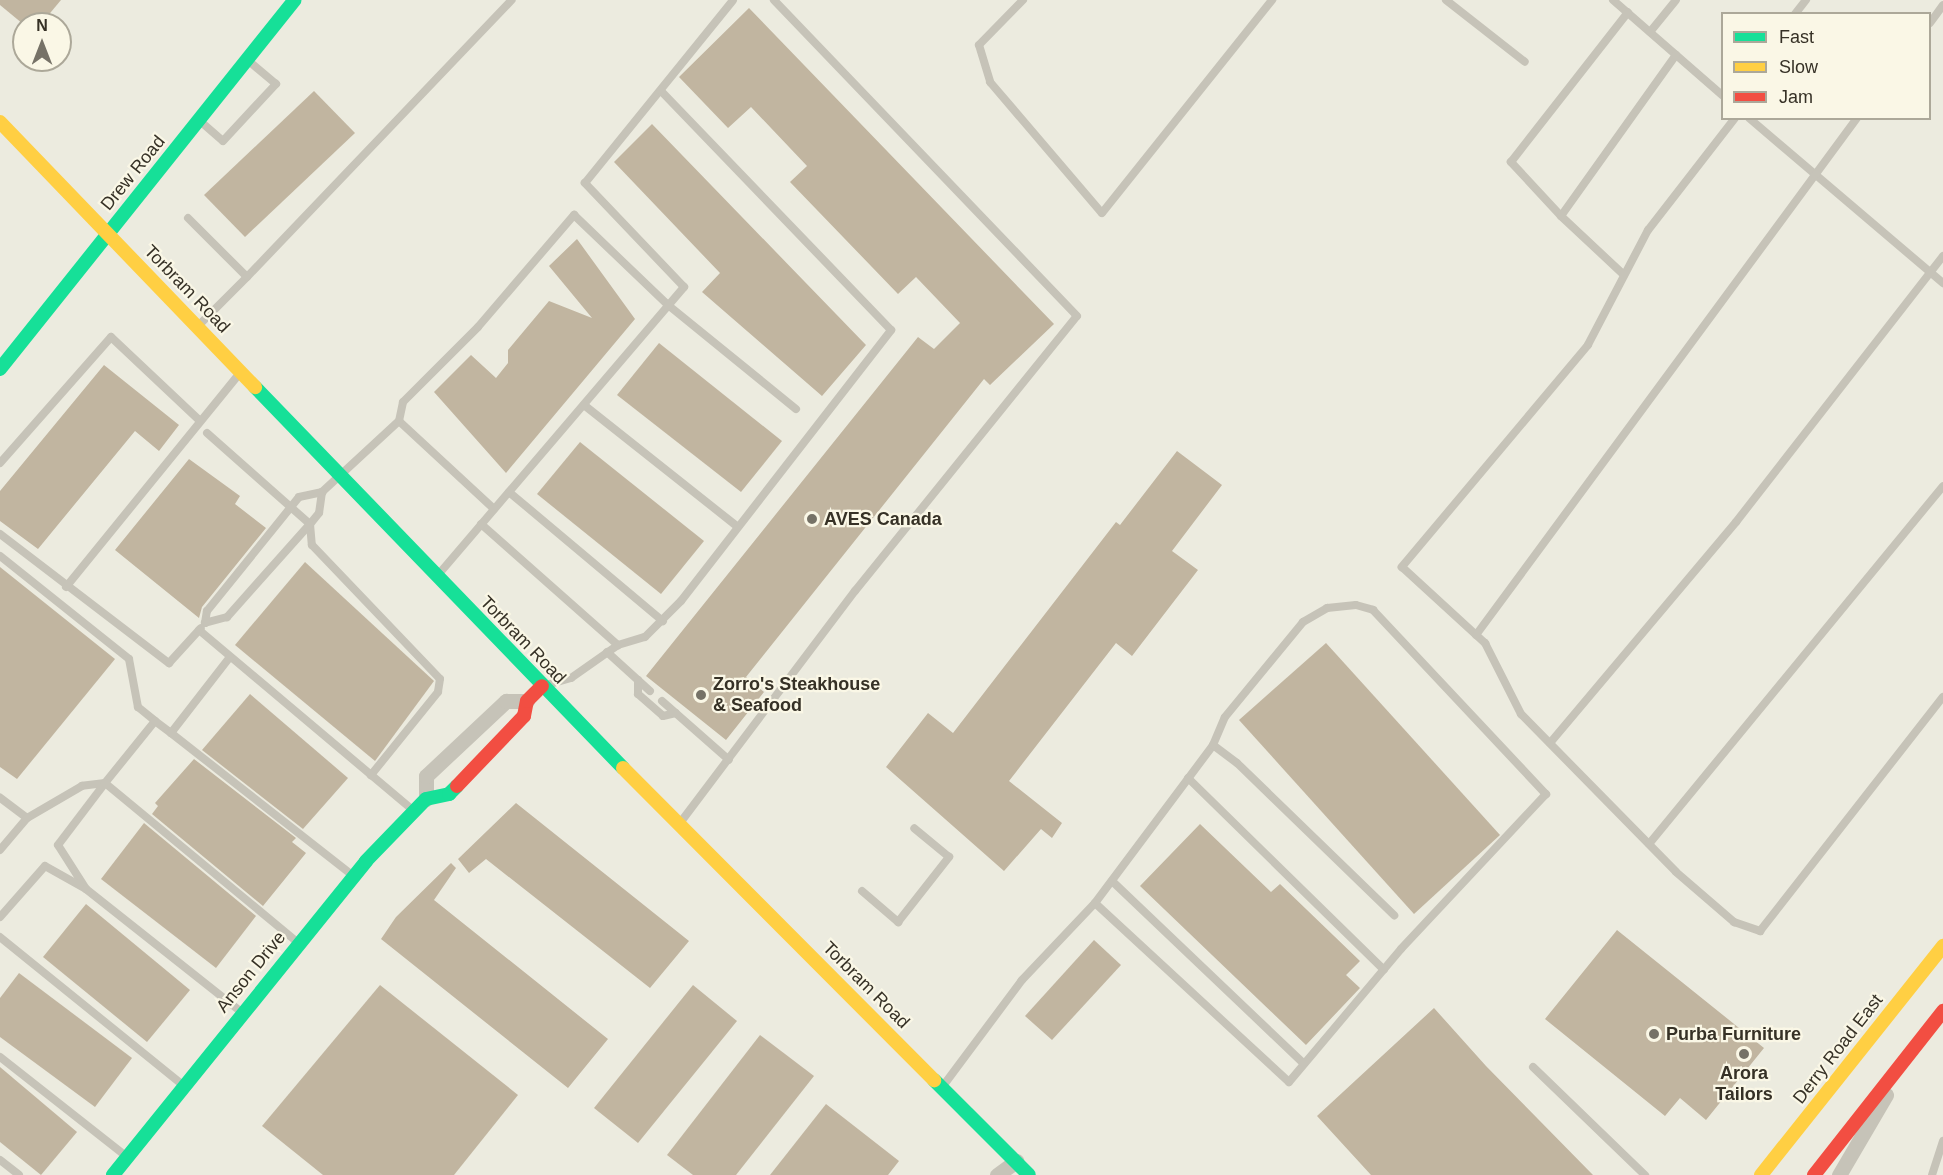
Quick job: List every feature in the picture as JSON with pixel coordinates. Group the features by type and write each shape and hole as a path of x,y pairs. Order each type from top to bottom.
{"main road":[{"name":"Drew Road","path":"0,369 295,0"},
{"name":"Torbram Road","path":"0,122 542,686 1029,1175"},
{"name":"Anson Drive","path":"113,1175 354,876 426,798 449,794 524,716 527,701 542,686"},
{"name":"Derry Road East","path":"1761,1175 1943,946"},
{"path":"1814,1175 1943,1011"}],"street":[{"path":"426,798 426,776 506,700 527,701"},
{"path":"1839,1175 1907,1056"},
{"path":"997,1175 1016,1161"}],"lane":[{"path":"198,326 512,0"},
{"path":"437,576 684,287 617,221 585,183 733,0"},
{"path":"680,824 855,591 1077,316 774,0"},
{"path":"1023,0 979,45 990,82 1102,213 1272,0"},
{"path":"1446,0 1526,63"},
{"path":"1613,0 1721,94"},
{"path":"1650,32 1676,0"},
{"path":"1797,12 1806,0"},
{"path":"1931,20 1943,5"},
{"path":"1624,275 1561,216 1511,162 1628,12"},
{"path":"1561,216 1676,55"},
{"path":"199,120 223,141 276,84 248,59"},
{"path":"542,686 571,678 618,645 645,637 663,621 891,330 661,91"},
{"path":"1733,120 1648,230 1588,345 1402,567 1485,643 1521,714 1649,844 1734,922 1760,931 1943,697"},
{"path":"1751,120 1943,283"},
{"path":"1476,635 1855,120"},
{"path":"0,534 66,587 170,663 205,623 207,611 299,497 322,492 399,421 403,402 478,327 574,215 668,305 796,409"},
{"path":"188,218 247,277"},
{"path":"1550,743 1736,522 1943,256"},
{"path":"0,463 111,336 199,420"},
{"path":"66,587 199,420 241,372"},
{"path":"584,405 738,527"},
{"path":"399,421 494,509"},
{"path":"207,433 310,524 312,545 440,679 438,692 371,775"},
{"path":"1649,844 1943,486"},
{"path":"205,623 227,617 319,513 322,492"},
{"path":"509,492 663,621"},
{"path":"482,524 618,645"},
{"path":"0,556 129,659 138,707 354,876"},
{"path":"943,1087 1022,980 1095,903 1112,881 1213,745 1225,717 1303,622 1327,608 1356,605 1373,610 1546,794 1384,969 1289,1082 1095,903"},
{"path":"199,630 414,811"},
{"path":"607,652 651,691"},
{"path":"171,733 230,657"},
{"path":"638,680 638,694 663,716 676,713"},
{"path":"662,701 729,760"},
{"path":"86,889 58,845 155,721"},
{"path":"1213,745 1237,763 1394,915"},
{"path":"1188,778 1384,969"},
{"path":"0,850 27,818 82,786 105,783 299,944"},
{"path":"0,798 27,818"},
{"path":"862,891 898,922 948,856 914,828"},
{"path":"0,917 45,866 86,889 243,1014"},
{"path":"1112,881 1304,1064"},
{"path":"0,937 185,1086"},
{"path":"0,1057 127,1157"},
{"path":"1533,1067 1645,1175"},
{"path":"1932,1175 1943,1141"},
{"path":"0,1160 19,1175"}],"building":[{"path":"0,0 61,0 51,12 12,12 12,15 0,5"},
{"path":"749,8 1054,324 990,385 984,379 746,677 764,692 726,740 646,676 918,337 934,349 960,323 916,277 898,294 790,182 807,166 751,107 728,128 679,77"},
{"path":"314,91 355,133 245,237 204,195"},
{"path":"652,124 866,345 822,396 702,292 720,273 614,162"},
{"path":"577,239 635,319 506,473 434,392 471,355 496,378 508,363 508,350 549,301 592,318 549,266"},
{"path":"659,343 782,441 741,492 617,395"},
{"path":"104,365 179,425 159,451 135,431 38,549 0,521 0,491"},
{"path":"580,442 704,541 661,594 537,494"},
{"path":"1177,451 1222,485 1172,551 1198,570 1132,656 1116,643 1009,781 1062,823 1052,838 1041,829 1004,871 886,767 928,713 953,733 1116,522 1120,525"},
{"path":"189,459 240,496 235,504 266,528 202,607 199,618 115,550"},
{"path":"305,562 434,681 375,761 235,645"},
{"path":"0,567 115,659 17,779 0,767"},
{"path":"1326,643 1500,835 1414,914 1239,720"},
{"path":"250,694 348,778 303,829 202,750"},
{"path":"194,759 296,838 292,842 306,853 263,906 152,814 158,806 155,803"},
{"path":"516,803 689,941 650,988 486,859 469,873 458,859"},
{"path":"144,823 256,916 216,968 101,879"},
{"path":"1200,824 1271,892 1280,884 1360,961 1346,975 1360,988 1306,1045 1140,886"},
{"path":"451,863 456,868 434,900 608,1039 568,1088 381,939 396,917"},
{"path":"86,904 190,990 147,1042 43,957"},
{"name":"Purba Furniture","path":"1617,930 1764,1048 1706,1120 1680,1098 1665,1116 1545,1019"},
{"path":"1094,940 1121,965 1052,1040 1025,1016"},
{"path":"19,973 132,1058 95,1107 0,1037 0,998"},
{"path":"380,985 518,1095 454,1175 323,1175 262,1126"},
{"path":"693,985 737,1021 638,1143 594,1108"},
{"path":"1434,1008 1486,1066 1593,1175 1371,1175 1317,1116"},
{"path":"760,1035 814,1076 736,1175 693,1175 667,1155"},
{"path":"0,1067 77,1132 41,1175 0,1142"},
{"path":"826,1104 899,1161 888,1175 770,1175"}],"traffic: fast":[{"path":"0,369 295,0"},
{"path":"255,387 623,768"},
{"path":"113,1175 366,861 426,799 449,794 457,786"},
{"path":"934,1080 1029,1175"}],"traffic: slow":[{"path":"0,122 255,387"},
{"path":"623,768 934,1080"},
{"path":"1761,1175 1943,946"}],"traffic: jam":[{"path":"457,786 524,716 527,701 542,686"},
{"path":"1814,1175 1943,1011"}],"place":[{"name":"AVES Canada","path":"812,519"},
{"name":"Zorro's Steakhouse & Seafood","path":"701,695"},
{"name":"Purba Furniture","path":"1654,1034"},
{"name":"Arora Tailors","path":"1744,1054"}]}
